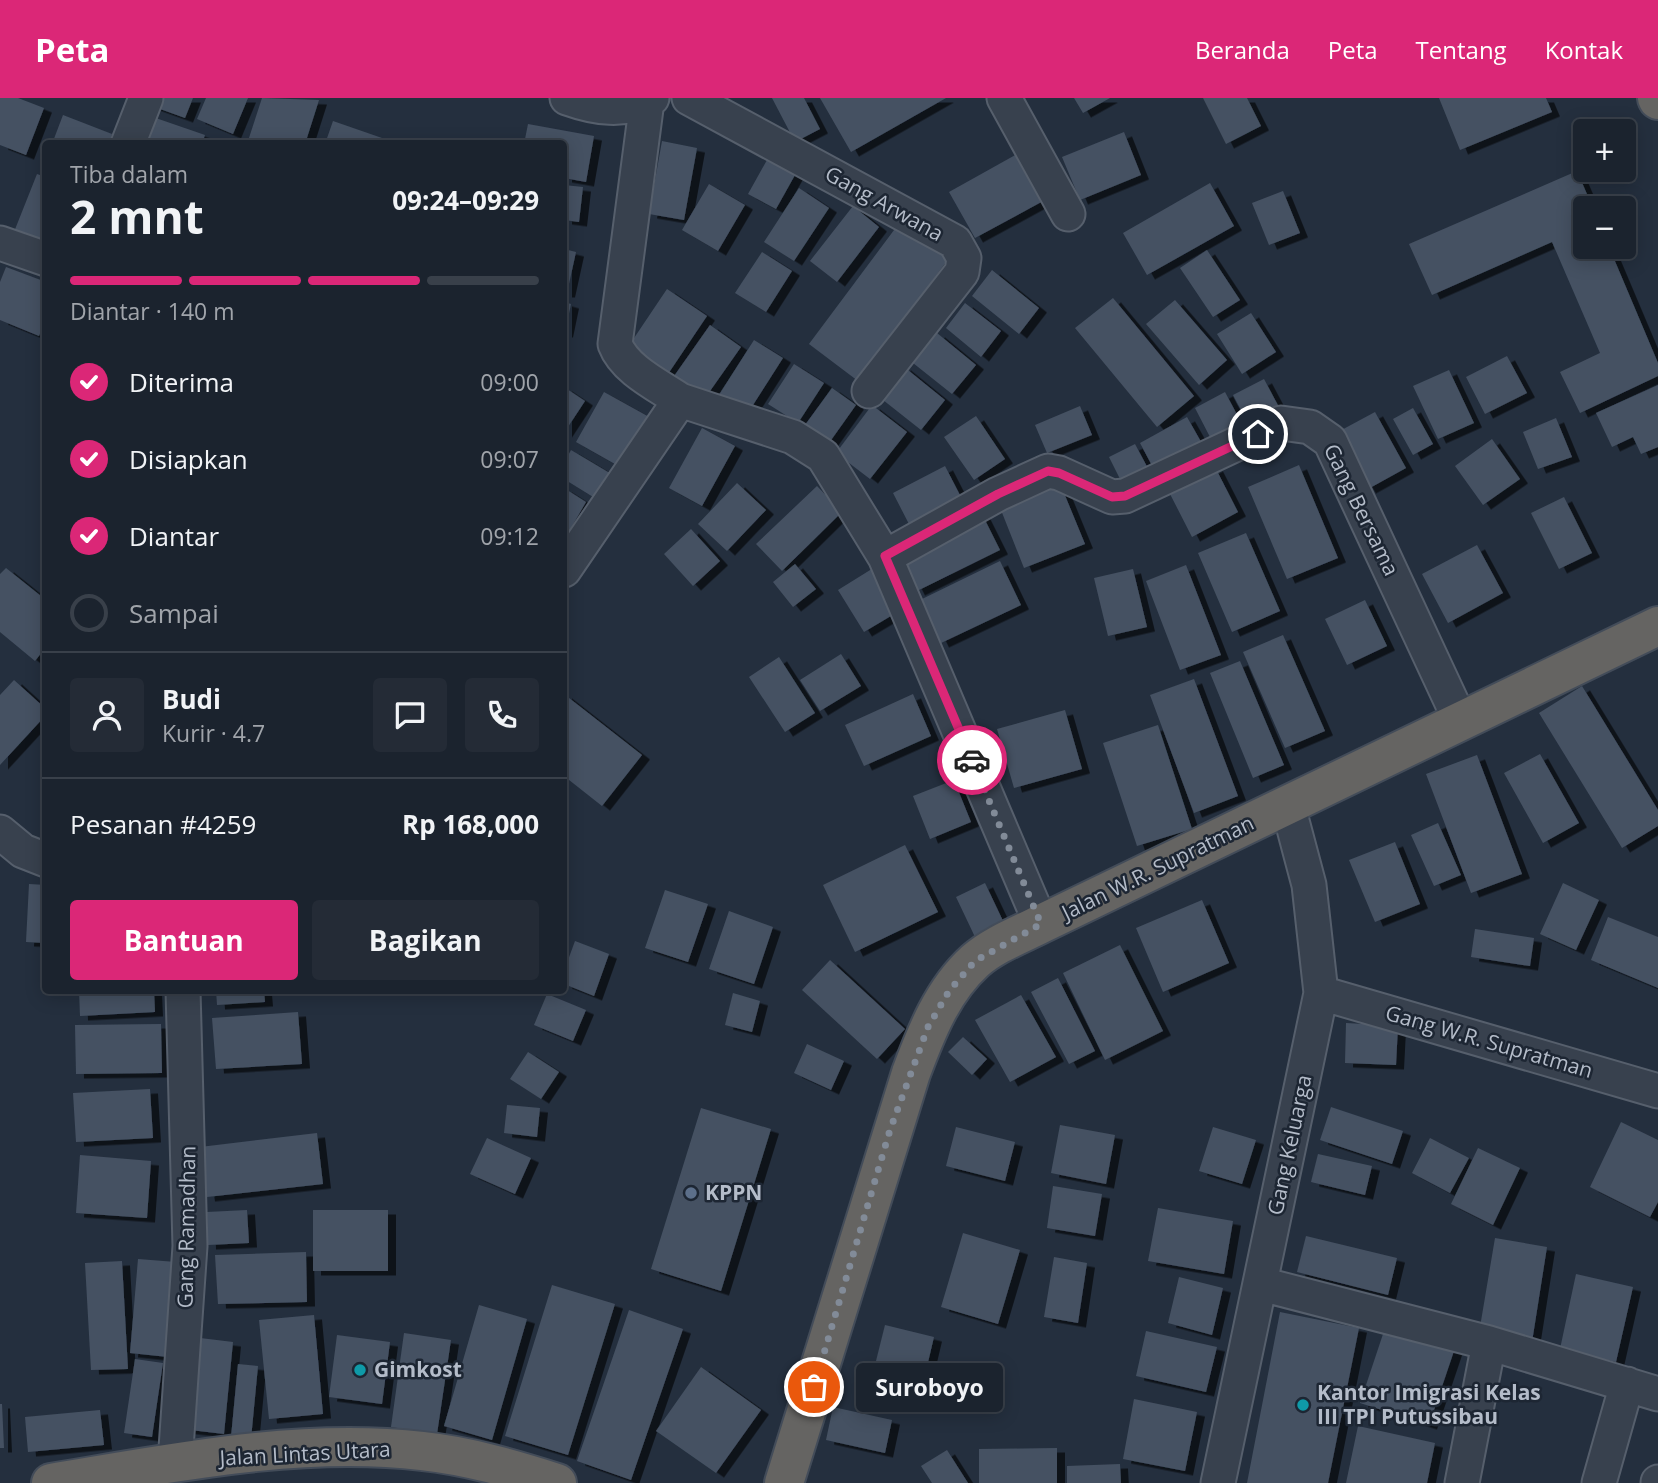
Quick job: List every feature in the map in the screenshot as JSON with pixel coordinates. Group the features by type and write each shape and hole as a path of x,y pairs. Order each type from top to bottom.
{"highway":[{"name":"Jalan W.R. Supratman","path":"784,1483 890,1130 928,1027 949,991 975,961 1041,924 1658,626"},
{"name":"Jalan Lintas Utara","path":"51,1483 267,1451 362,1447 422,1451 477,1460 557,1483"}],"street":[{"path":"130,140 146,98"},
{"path":"567,98 589,105 617,108 649,99 615,344 619,355 680,400 807,444 823,456 885,556 1041,924"},
{"name":"Gang Arwana","path":"690,98 955,242 964,258 962,272 869,391"},
{"path":"1004,98 1068,214"},
{"path":"0,243 42,258"},
{"path":"567,566 680,400"},
{"name":"Gang Bersama","path":"885,556 998,494 1048,471 1059,473 1112,497 1125,496 1280,423 1302,425 1330,441 1460,720"},
{"name":"Gang Keluarga","path":"1218,1483 1321,993 1309,885 1288,806"},
{"path":"0,832 23,851 42,858"},
{"name":"Gang W.R. Supratman","path":"1321,993 1658,1091"},
{"name":"Gang Ramadhan","path":"175,1463 190,1247 183,994"},
{"path":"1261,1284 1489,1343 1658,1394"},
{"path":"1462,1483 1489,1343"},
{"path":"1599,1483 1627,1384"}],"building":[{"path":"0,98 18,98 44,108 26,155 0,145"},
{"path":"152,98 193,98 185,118 149,105"},
{"path":"206,98 248,98 233,134 197,119"},
{"path":"262,98 319,100 306,140 248,140"},
{"path":"772,98 804,98 820,129 795,142"},
{"path":"820,98 946,98 851,152"},
{"path":"1074,98 1110,98 1083,113"},
{"path":"1203,98 1247,98 1261,126 1226,144"},
{"path":"1439,98 1546,98 1552,112 1460,150"},
{"path":"63,115 112,134 110,140 54,140"},
{"path":"147,115 205,135 203,140 138,140"},
{"path":"333,121 382,138 381,140 326,140"},
{"path":"528,124 594,136 586,182 567,179 567,140 525,140"},
{"path":"1124,132 1141,175 1080,200 1062,157"},
{"path":"662,141 697,148 684,220 649,214"},
{"path":"1019,153 1045,200 975,238 949,192"},
{"path":"767,160 795,175 776,209 748,194"},
{"path":"1573,173 1573,182 1582,182 1588,196 1573,196 1573,259 1614,259 1658,363 1658,376 1580,413 1560,372 1600,353 1552,242 1432,295 1409,244"},
{"path":"37,174 42,176 42,248 12,237"},
{"path":"1210,183 1234,226 1147,275 1123,233"},
{"path":"709,184 745,205 718,251 682,230"},
{"path":"567,185 583,187 579,222 567,220"},
{"path":"799,188 829,208 794,261 764,242"},
{"path":"1283,191 1300,233 1269,245 1252,203"},
{"path":"853,206 879,227 837,282 810,261"},
{"path":"903,218 952,254 858,381 809,344"},
{"path":"567,250 576,252 567,293"},
{"path":"1207,250 1240,300 1213,317 1180,268"},
{"path":"762,252 792,271 766,312 735,293"},
{"path":"6,267 42,280 42,329 39,336 0,320 0,282"},
{"path":"992,270 1039,308 1019,334 972,296"},
{"path":"667,289 707,316 668,374 628,347"},
{"path":"1113,298 1194,396 1157,427 1075,328"},
{"path":"1175,300 1227,360 1199,385 1146,324"},
{"path":"567,303 571,304 567,323"},
{"path":"965,303 1001,331 981,357 946,328"},
{"path":"1251,313 1276,352 1242,374 1217,334"},
{"path":"710,325 741,347 703,401 672,379"},
{"path":"937,333 976,365 952,394 913,363"},
{"path":"754,340 783,358 746,416 717,398"},
{"path":"1507,356 1527,393 1485,414 1466,377"},
{"path":"794,364 824,383 798,423 768,404"},
{"path":"903,366 945,400 921,430 878,396"},
{"path":"1449,370 1474,423 1438,439 1413,386"},
{"path":"1264,379 1281,411 1250,427 1233,395"},
{"path":"1658,385 1658,447 1641,454 1633,437 1612,447 1596,413"},
{"path":"832,388 856,405 829,443 805,425"},
{"path":"567,389 585,401 567,428"},
{"path":"604,392 651,418 622,468 576,442"},
{"path":"1225,392 1241,422 1210,437 1195,408"},
{"path":"872,405 907,432 870,479 836,453"},
{"path":"1080,406 1092,435 1047,453 1035,425"},
{"path":"1413,408 1433,444 1413,455 1393,419"},
{"path":"1375,412 1406,468 1368,489 1336,433"},
{"path":"976,416 1005,459 974,480 944,437"},
{"path":"1187,417 1204,447 1156,473 1140,443"},
{"path":"1556,418 1572,457 1538,469 1523,432"},
{"path":"702,428 735,446 702,506 669,488"},
{"path":"1492,439 1520,479 1483,505 1455,466"},
{"path":"1135,444 1151,474 1124,487 1109,457"},
{"path":"571,450 613,475 598,500 567,481 567,457"},
{"path":"1299,465 1338,558 1287,579 1248,487"},
{"path":"945,466 962,499 910,526 893,493"},
{"path":"1215,467 1238,512 1192,537 1169,492"},
{"path":"1057,476 1085,544 1024,568 997,500"},
{"path":"737,483 766,510 727,551 698,524"},
{"path":"817,486 842,512 782,571 756,544"},
{"path":"567,490 586,502 567,535"},
{"path":"1564,497 1592,553 1559,569 1531,513"},
{"path":"981,512 1000,550 917,591 898,553"},
{"path":"691,529 720,561 693,586 664,554"},
{"path":"1246,533 1280,611 1232,632 1198,553"},
{"path":"1477,545 1503,593 1448,623 1422,574"},
{"path":"1000,561 1021,605 941,643 920,600"},
{"path":"795,564 816,589 793,607 773,582"},
{"path":"1186,565 1221,655 1180,670 1146,581"},
{"path":"875,567 901,610 864,632 838,590"},
{"path":"6,568 42,597 42,652 35,661 0,632 0,574"},
{"path":"1133,569 1147,627 1108,636 1094,578"},
{"path":"1365,600 1387,646 1347,665 1325,619"},
{"path":"1283,635 1325,731 1285,748 1243,652"},
{"path":"841,654 861,686 820,711 800,680"},
{"path":"779,657 815,713 785,732 749,677"},
{"path":"1240,661 1284,765 1253,778 1210,673"},
{"path":"1194,679 1238,796 1194,813 1150,695"},
{"path":"14,680 42,705 42,719 0,765 0,695"},
{"path":"1582,686 1658,810 1658,826 1622,848 1539,713"},
{"path":"913,694 931,736 864,766 845,725"},
{"path":"567,696 642,755 602,806 567,778"},
{"path":"1065,710 1082,769 1014,788 997,729"},
{"path":"1158,725 1192,829 1137,846 1103,743"},
{"path":"1540,754 1579,823 1543,843 1504,773"},
{"path":"1477,755 1522,874 1471,893 1426,774"},
{"path":"954,780 971,822 930,839 913,796"},
{"path":"1438,823 1461,875 1434,886 1411,835"},
{"path":"1395,842 1420,904 1375,922 1349,860"},
{"path":"905,845 938,912 855,952 823,885"},
{"path":"985,883 1004,923 975,937 956,897"},
{"path":"1563,883 1599,900 1576,950 1540,934"},
{"path":"29,884 42,885 42,943 26,942"},
{"path":"665,890 708,904 688,962 645,948"},
{"path":"1202,900 1229,963 1163,992 1136,928"},
{"path":"729,911 773,927 754,984 709,969"},
{"path":"1608,917 1658,937 1658,988 1591,960"},
{"path":"1475,929 1534,938 1530,966 1471,957"},
{"path":"575,941 609,954 594,996 567,985 567,963"},
{"path":"1120,945 1163,1031 1105,1060 1063,973"},
{"path":"830,960 905,1029 877,1059 802,990"},
{"path":"1058,978 1095,1051 1069,1064 1031,992"},
{"path":"733,993 760,1001 752,1032 725,1025"},
{"path":"79,994 154,994 155,1012 80,1016"},
{"path":"216,994 264,994 265,1002 217,1005"},
{"path":"547,994 586,1010 573,1041 534,1025"},
{"path":"1021,995 1056,1057 1010,1082 975,1020"},
{"path":"298,1012 302,1064 216,1069 212,1018"},
{"path":"1346,1023 1398,1026 1396,1065 1345,1063"},
{"path":"161,1024 162,1073 76,1074 75,1025"},
{"path":"963,1037 987,1059 972,1075 948,1052"},
{"path":"807,1044 844,1061 831,1090 794,1073"},
{"path":"528,1052 559,1072 541,1099 510,1079"},
{"path":"150,1089 153,1138 76,1142 73,1093"},
{"path":"507,1105 540,1108 537,1137 504,1133"},
{"path":"1331,1107 1403,1131 1392,1164 1320,1140"},
{"path":"701,1108 771,1129 721,1291 651,1269"},
{"path":"1621,1122 1658,1140 1658,1202 1650,1217 1590,1187"},
{"path":"1060,1125 1115,1135 1106,1184 1051,1173"},
{"path":"956,1127 1015,1142 1005,1181 946,1166"},
{"path":"1213,1127 1256,1140 1242,1184 1199,1171"},
{"path":"317,1133 323,1184 207,1197 200,1147"},
{"path":"487,1138 531,1158 515,1194 470,1174"},
{"path":"1430,1138 1469,1158 1450,1193 1412,1173"},
{"path":"1478,1148 1520,1168 1493,1225 1451,1204"},
{"path":"1318,1154 1372,1166 1365,1195 1311,1182"},
{"path":"80,1155 151,1161 147,1218 76,1213"},
{"path":"1053,1186 1102,1194 1095,1236 1047,1228"},
{"path":"1158,1208 1233,1221 1224,1274 1148,1261"},
{"path":"247,1210 249,1243 208,1245 207,1212"},
{"path":"313,1210 388,1210 388,1271 313,1271"},
{"path":"963,1233 1020,1250 998,1324 941,1307"},
{"path":"1306,1236 1397,1258 1388,1295 1297,1272"},
{"path":"1495,1238 1547,1247 1532,1342 1479,1333"},
{"path":"306,1252 307,1302 218,1304 215,1255"},
{"path":"1054,1257 1087,1263 1078,1323 1044,1317"},
{"path":"138,1259 176,1262 168,1357 130,1353"},
{"path":"122,1261 128,1369 91,1370 85,1263"},
{"path":"1576,1274 1633,1287 1616,1362 1560,1349"},
{"path":"1179,1277 1223,1288 1212,1335 1168,1323"},
{"path":"552,1285 615,1304 568,1455 505,1436"},
{"path":"479,1305 527,1319 492,1440 444,1426"},
{"path":"629,1310 683,1329 631,1480 577,1461"},
{"name":"Kantor Imigrasi Kelas III TPI Putussibau","path":"1280,1312 1359,1328 1328,1483 1247,1483"},
{"path":"314,1315 323,1414 269,1419 259,1320"},
{"path":"885,1325 934,1337 920,1396 870,1385"},
{"path":"1386,1325 1455,1348 1429,1425 1360,1403"},
{"path":"1146,1331 1217,1347 1206,1392 1136,1376"},
{"path":"404,1333 451,1340 437,1434 391,1427"},
{"name":"Gimkost","path":"337,1335 390,1342 382,1404 329,1397"},
{"path":"192,1337 233,1342 224,1434 182,1429"},
{"path":"135,1359 163,1363 152,1437 124,1433"},
{"path":"238,1364 258,1366 251,1439 231,1437"},
{"path":"701,1367 761,1410 716,1473 656,1431"},
{"path":"1134,1399 1197,1412 1185,1471 1123,1459"},
{"path":"2,1404 4,1448 0,1448"},
{"path":"833,1407 892,1420 885,1453 826,1440"},
{"path":"100,1410 104,1445 28,1452 25,1417"},
{"path":"1358,1426 1435,1443 1427,1483 1346,1483"},
{"path":"1057,1448 1057,1483 979,1483 979,1449"},
{"path":"947,1450 968,1483 932,1483 921,1466"},
{"path":"1120,1464 1121,1483 1067,1483 1067,1466"}],"way so far":[{"path":"814,1387 890,1130 928,1027 949,991 975,961 1041,924 972,760"}],"place":[{"name":"KPPN","path":"691,1193"},
{"name":"Gimkost","path":"360,1370"},
{"name":"Suroboyo","path":"814,1387"},
{"name":"Kantor Imigrasi Kelas III TPI Putussibau","path":"1303,1405"}],"route":[{"path":"972,760 885,556 998,494 1048,471 1059,473 1112,497 1125,496 1258,434"}]}
